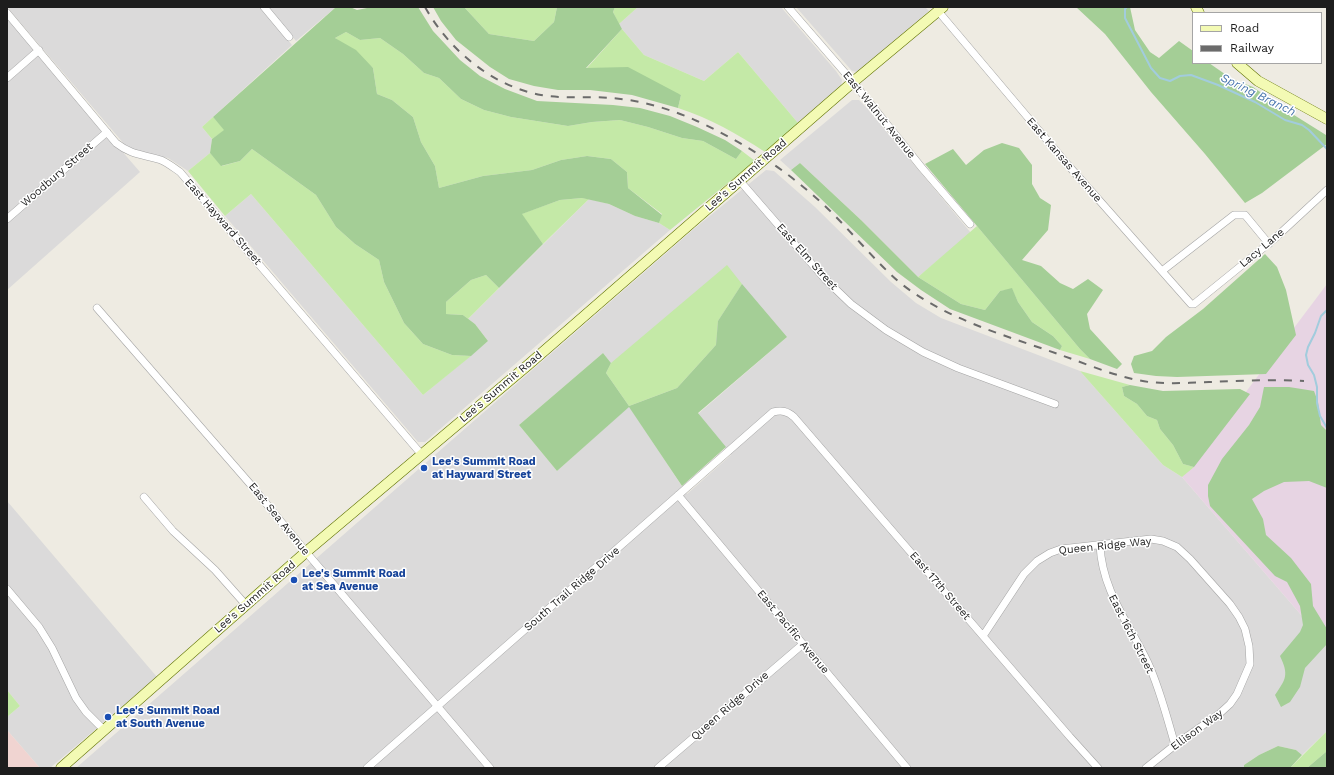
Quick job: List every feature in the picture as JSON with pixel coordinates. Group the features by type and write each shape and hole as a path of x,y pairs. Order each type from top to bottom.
{"main road":[{"name":"Lee's Summit Road","path":"61,768 306,552 528,365 853,82 940,9"},
{"path":"1238,64 1258,81 1327,119"}],"street":[{"path":"264,7 289,37"},
{"name":"East Walnut Avenue","path":"788,7 853,82 922,168 970,224"},
{"name":"East Kansas Avenue","path":"940,9 1068,165 1191,304 1194,304"},
{"name":"East Hayward Street","path":"7,13 116,143 125,150 136,155 161,160 173,166 180,172 422,454"},
{"path":"7,78 38,50"},
{"name":"Woodbury Street","path":"7,219 107,132"},
{"name":"East Elm Street","path":"740,181 825,279 851,304 886,330 923,352 958,368 1055,404"},
{"name":"Lacy Lane","path":"1194,304 1269,244 1327,190"},
{"path":"1162,271 1234,215 1245,216 1269,244"},
{"name":"East Sea Avenue","path":"97,308 251,485 306,552 490,768"},
{"name":"South Trail Ridge Drive","path":"367,768 773,412 778,411"},
{"name":"East 17th Street","path":"778,411 787,412 794,417 1098,768"},
{"name":"East Pacific Avenue","path":"678,495 907,768"},
{"path":"144,497 173,531 215,570 246,605"},
{"name":"Queen Ridge Way","path":"983,636 1024,574 1037,561 1050,553 1061,549 1151,540 1163,541 1176,547 1190,559 1230,604 1245,629 1249,646 1250,664"},
{"name":"East 16th Street","path":"1100,545 1101,561 1108,588 1116,606 1135,637 1149,665 1158,688 1175,745"},
{"path":"7,589 39,627 52,648 76,698 86,712 104,730"},
{"name":"Queen Ridge Drive","path":"658,768 803,644"},
{"name":"Ellison Way","path":"1146,768 1175,745 1220,714 1230,704 1237,694 1250,664"}],"shaded area":[{"path":"7,7 261,7 292,45 202,127 212,139 210,153 188,171 168,158 136,151 125,145"},
{"path":"268,7 336,7 296,41"},
{"path":"638,7 781,7 836,71 842,80 841,86 798,123 738,52 704,81 644,55 619,24"},
{"path":"796,7 925,7 929,11 858,72 852,71"},
{"path":"7,18 140,172 7,290"},
{"path":"852,100 859,100 866,107 971,233 918,277 861,220 800,163 791,170 780,160"},
{"path":"766,170 774,171 815,207 891,282 916,303 941,318 1080,371 1163,465 1182,477 1327,645 1327,731 1302,755 1296,750 1278,746 1259,755 1244,765 1244,768 76,768 695,228","holes":["787,337 698,414 731,455 687,494 629,406 557,471 519,425 603,353 611,363"]},
{"path":"251,194 423,395 488,341 475,324 468,319 589,199 609,204 635,216 659,223 670,230 425,442 418,442 225,216"},
{"path":"1327,284 1327,645 1182,477"},
{"path":"7,501 157,677 50,768 40,768 7,730 7,717 20,706 7,690"},
{"path":"7,730 40,768 7,768"}],"green space":[{"path":"336,7 350,7 357,10 372,7 418,7 433,31 460,60 480,76 505,89 537,101 640,108 670,116 697,127 725,140 742,151 736,159 703,141 682,138 620,120 592,122 568,126 511,117 484,110 461,99 439,78 424,73 403,54 380,38 360,40 346,32 335,38 356,50 373,68 377,94 392,100 413,117 421,142 435,166 439,188 483,176 532,170 561,160 587,156 611,159 627,172 628,188 662,215 659,223 635,216 609,204 582,198 560,200 522,214 543,244 499,288 486,275 471,280 446,302 446,314 463,315 475,324 488,341 471,356 452,355 423,344 404,323 384,282 379,260 355,244 336,227 316,195 252,149 240,161 221,166 210,153 212,139 224,130 213,117"},
{"path":"433,7 464,7 489,34 534,41 554,22 557,7 615,7 613,12 622,29 586,68 628,67 681,95 678,108 632,95 590,90 558,90 534,86 509,79 490,67 456,40 441,21"},
{"path":"464,7 557,7 554,22 534,41 489,34"},
{"path":"615,7 638,7 619,24 613,12"},
{"path":"1076,7 1130,7 1135,30 1150,52 1159,58 1179,41 1192,50 1192,64 1210,64 1232,79 1253,87 1326,135 1327,144 1262,193 1245,203 1151,92 1105,34"},
{"path":"622,29 644,55 704,81 738,52 798,123 765,152 723,127 678,108 681,95 586,69"},
{"path":"346,32 360,40 380,38 403,54 424,73 439,78 461,99 484,110 511,117 568,126 592,122 620,120 682,138 703,141 736,159 742,151 755,161 670,230 659,223 662,214 628,188 627,172 611,159 587,156 561,160 532,170 483,176 439,188 435,166 421,142 413,117 392,100 377,94 373,68 335,38"},
{"path":"213,117 225,130 212,139 202,127"},
{"path":"1002,143 1019,148 1032,165 1032,184 1040,198 1051,205 1048,230 1022,260 1041,266 1060,283 1073,289 1088,279 1103,290 1087,314 1090,329 1122,364 1117,369 1090,359 1080,349 925,164 953,149 966,165 984,150"},
{"path":"252,149 316,195 336,227 355,244 379,260 384,282 404,323 423,344 452,355 471,356 423,395 251,194 225,216 188,171 210,153 222,166 240,161"},
{"path":"800,163 861,220 918,277 961,304 985,310 1000,291 1012,288 1018,302 1032,322 1053,336 1062,346 1060,350 950,309 921,290 897,272 791,170"},
{"path":"582,198 589,199 543,244 521,214 560,200"},
{"path":"977,226 1090,359 1060,350 1062,346 1053,336 1032,322 1018,302 1012,289 1000,291 985,310 961,304 918,277"},
{"path":"1265,254 1277,267 1286,290 1296,335 1266,374 1177,377 1134,373 1131,364 1134,356 1152,351 1166,337 1203,309"},
{"path":"727,265 742,284 718,321 716,345 677,388 629,406 606,373 611,363"},
{"path":"486,275 499,288 468,319 463,315 446,314 446,302 471,280"},
{"path":"742,284 787,337 698,413 726,447 682,486 629,407 557,471 519,425 603,353 611,363 606,373 629,406 677,388 716,345 718,321"},
{"path":"1080,371 1130,385 1122,387 1124,396 1137,404 1147,416 1157,420 1160,429 1173,445 1183,464 1194,467 1182,477 1163,465"},
{"path":"1130,385 1163,391 1240,389 1250,394 1194,467 1183,464 1173,445 1160,429 1157,420 1147,416 1137,404 1124,396 1122,387"},
{"path":"1264,387 1289,387 1314,391 1318,402 1321,425 1327,431 1327,488 1309,481 1284,482 1264,491 1252,499 1263,519 1266,535 1291,558 1311,584 1313,606 1327,629 1327,644 1305,668 1300,687 1290,702 1281,707 1275,695 1282,685 1285,677 1285,668 1280,656 1300,632 1303,625 1300,606 1287,582 1275,576 1210,506 1208,496 1208,485 1222,459 1249,425 1260,407"},
{"path":"7,690 20,706 7,717"},
{"path":"1327,731 1327,751 1307,768 1290,768"},
{"path":"1278,746 1296,750 1302,755 1290,768 1244,768 1244,765 1259,755"},
{"path":"1327,751 1327,768 1307,768"}],"waterway":[{"name":"Spring Branch","path":"1127,7 1125,9 1125,18 1151,68 1160,78 1170,81 1180,76 1191,75 1218,85 1255,102 1285,120 1302,125 1309,130 1327,149"},
{"name":"Spring Branch","path":"1327,310 1321,316 1306,355 1308,365 1314,375 1317,387 1317,403 1320,416 1327,428"}],"railway":[{"path":"425,7 446,38 459,51 489,75 506,84 541,95 558,97 611,98 644,103 687,117 749,148 797,181 812,194 899,282 936,306 976,325 1103,370 1137,380 1171,383 1268,380 1304,381"}],"place":[{"name":"Lee's Summit Road at Hayward Street","path":"424,468"},
{"name":"Lee's Summit Road at Sea Avenue","path":"294,580"},
{"name":"Lee's Summit Road at South Avenue","path":"108,717"}]}
